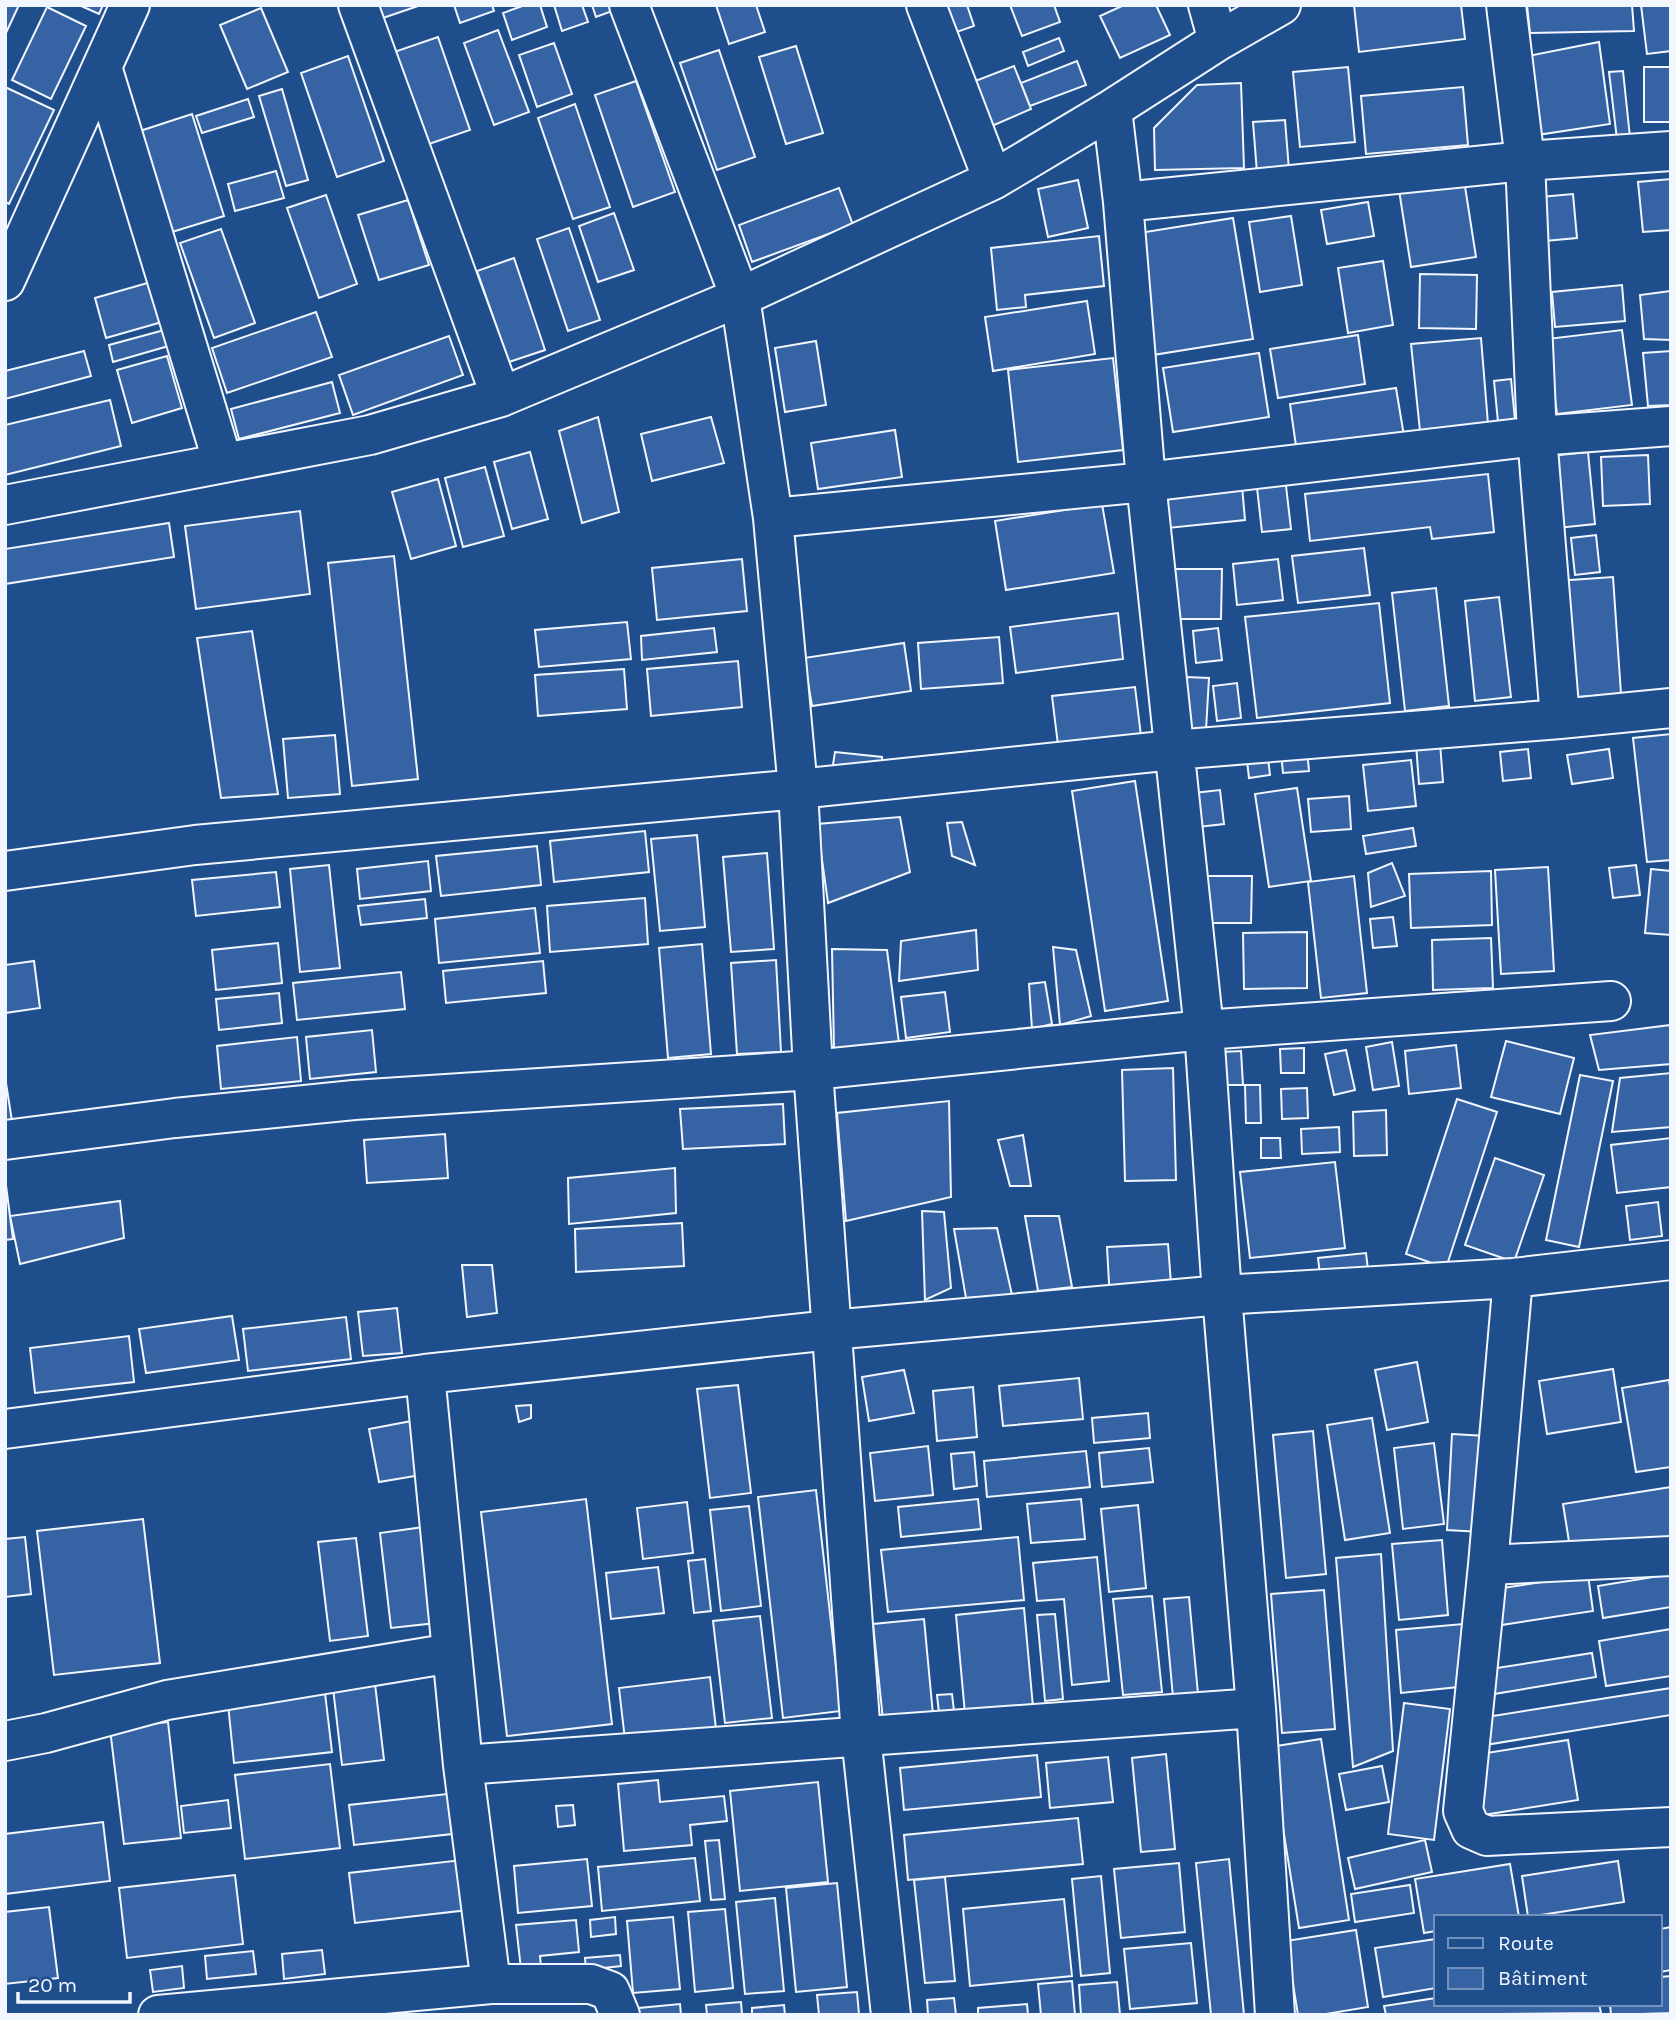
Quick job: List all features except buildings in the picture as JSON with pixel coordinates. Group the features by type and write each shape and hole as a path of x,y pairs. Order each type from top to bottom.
{"street":[{"path":"5,281 130,5"},
{"path":"358,5 501,397"},
{"path":"629,5 740,297 773,517 798,789 813,1070 861,1736 891,2015"},
{"path":"926,5 993,180"},
{"path":"5,505 369,435 501,397 740,297 993,180 1112,109 1213,23 1281,5"},
{"path":"1506,5 1525,161 1537,436 1560,719"},
{"path":"102,67 223,463"},
{"path":"1112,109 1123,202 1146,482 1204,1030 1222,1295 1256,1708 1275,2015"},
{"path":"1123,202 1525,161 1671,151"},
{"path":"773,517 1146,482 1537,436 1671,426"},
{"path":"5,872 194,845 798,789 1173,750 1671,708"},
{"path":"5,1140 175,1118 354,1100 813,1070 1204,1030 1611,1001"},
{"path":"5,1429 425,1374 831,1330 1222,1295 1513,1278 1671,1260"},
{"path":"1513,1278 1463,1811 1471,1829 1486,1836 1671,1827"},
{"path":"425,1374 463,1765 491,1984"},
{"path":"1488,1565 1671,1556"},
{"path":"5,1741 46,1733 167,1700 452,1653"},
{"path":"463,1765 1256,1708"},
{"path":"158,2015 230,2012 491,1984 591,1984 610,1991 620,2015"}]}
